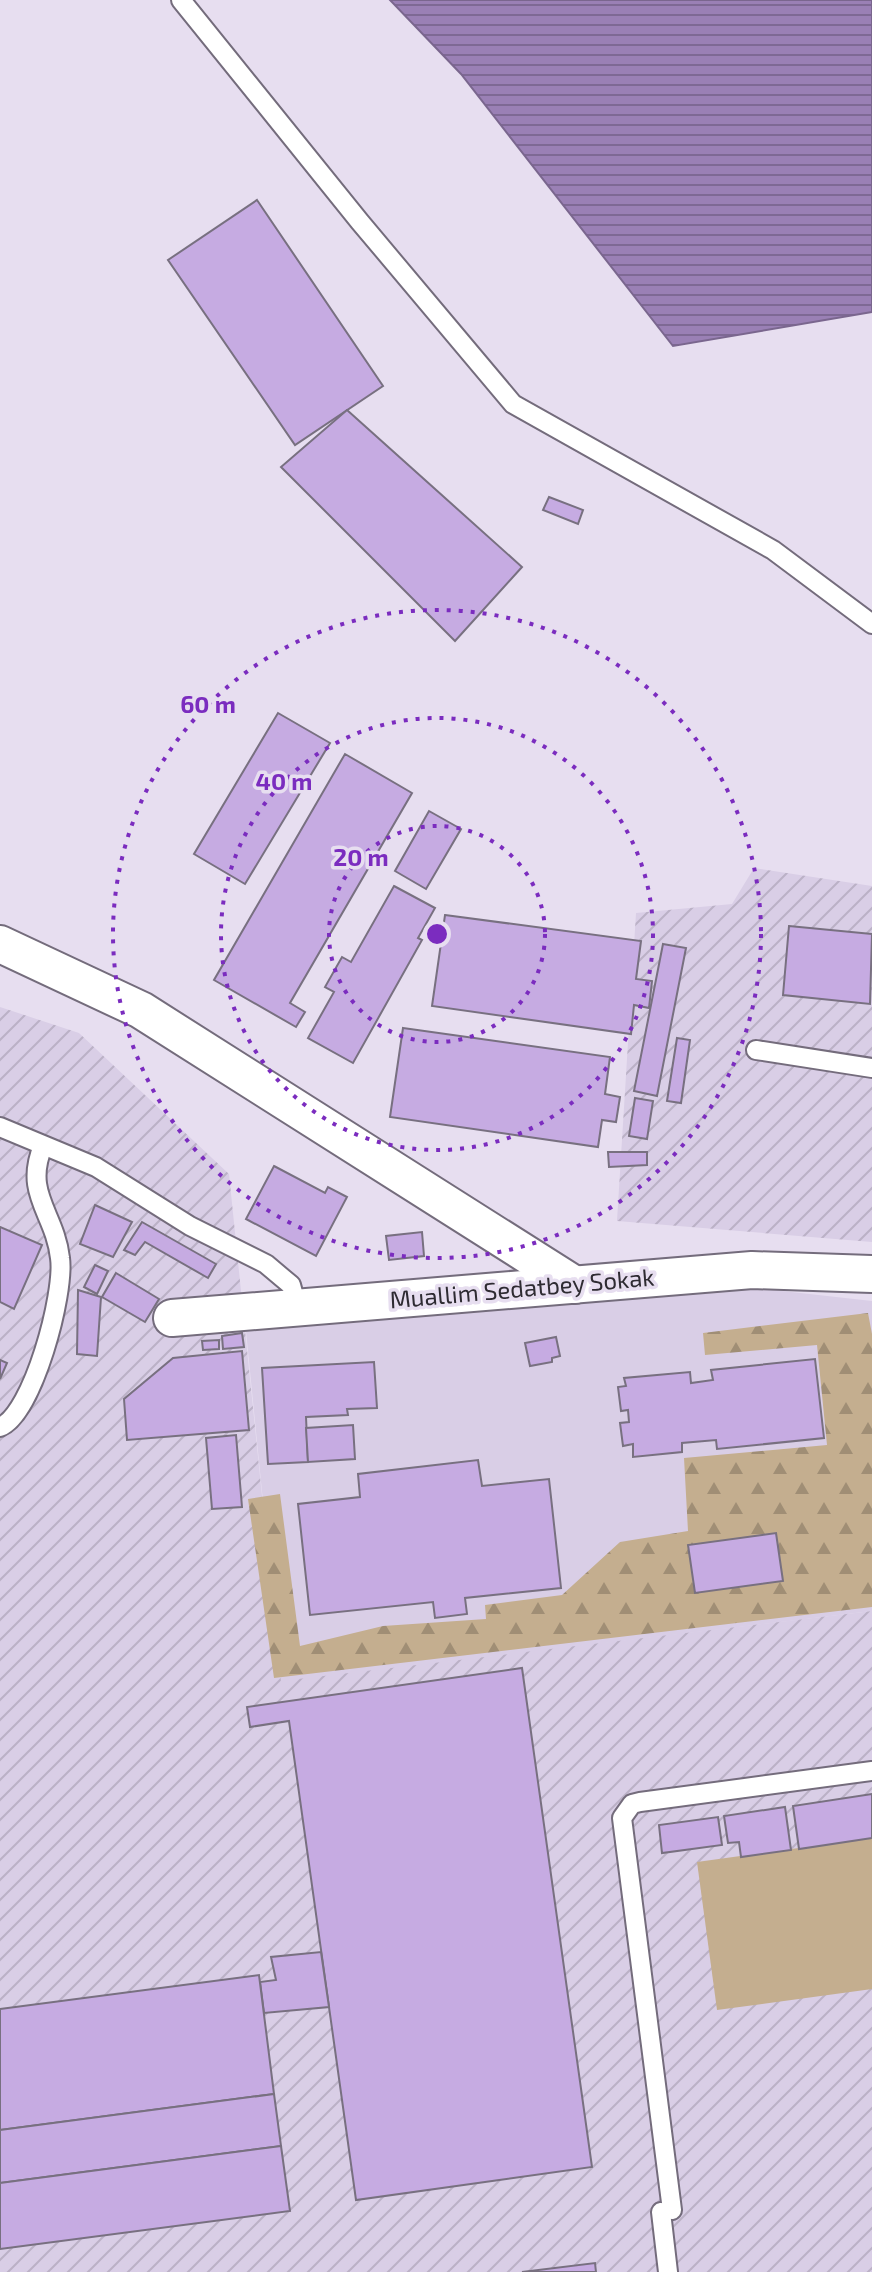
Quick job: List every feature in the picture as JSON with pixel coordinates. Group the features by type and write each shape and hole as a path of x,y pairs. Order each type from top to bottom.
{"street":[{"path":"0,944 141,1010 575,1285"},
{"name":"Muallim Sedatbey Sokak","path":"172,1318 752,1270 872,1274"}],"lane":[{"path":"181,0 360,222 513,404 773,550 872,624"},
{"path":"756,1050 872,1068"},
{"path":"0,1127 96,1167 190,1226 266,1264 291,1285 297,1307"},
{"path":"0,1427 11,1423 26,1396 59,1300 60,1255 35,1180 43,1146"},
{"path":"668,2272 666,2211 622,1818 625,1811 640,1802 872,1771"}],"shaded area":[{"path":"390,0 872,0 872,312 673,346 461,74"},
{"path":"754,868 872,886 872,1242 617,1221 636,913 732,904"},
{"path":"0,1007 79,1033 229,1174 281,1681 872,1611 872,2272 0,2272"},
{"path":"755,1288 872,1301 872,1611 281,1682 246,1331"}],"green space":[{"path":"868,1313 872,1334 872,1607 274,1678 248,1499 280,1494 300,1646 383,1626 486,1619 485,1605 562,1595 620,1542 688,1531 684,1458 827,1445 817,1345 705,1355 703,1333"},
{"path":"872,1838 872,1989 717,2010 697,1862"}],"building":[{"path":"257,200 383,386 295,445 168,260"},
{"path":"347,410 522,567 455,641 281,467"},
{"path":"549,497 583,510 578,524 543,510"},
{"path":"278,713 330,743 245,884 194,854"},
{"path":"345,754 412,793 290,1003 305,1012 296,1027 214,980"},
{"path":"429,811 461,829 426,889 395,871"},
{"path":"394,886 435,908 418,938 422,940 353,1063 308,1038 334,992 325,987 342,957 351,962"},
{"path":"445,915 641,941 636,979 652,981 649,1008 634,1005 631,1034 432,1006"},
{"path":"789,926 872,934 870,1004 783,995"},
{"path":"663,944 686,948 657,1096 634,1091"},
{"path":"403,1028 610,1057 605,1094 620,1097 616,1122 602,1120 598,1147 390,1117"},
{"path":"677,1038 690,1040 681,1103 667,1101"},
{"path":"635,1098 653,1101 647,1139 629,1136"},
{"path":"608,1152 647,1152 647,1165 609,1167"},
{"path":"274,1166 325,1193 328,1187 347,1197 316,1256 246,1219"},
{"path":"95,1205 132,1222 113,1257 80,1244"},
{"path":"142,1222 216,1264 208,1278 145,1242 135,1255 124,1250"},
{"path":"0,1227 42,1245 14,1309 0,1302"},
{"path":"422,1232 424,1256 389,1260 386,1236"},
{"path":"95,1265 108,1271 97,1294 84,1287"},
{"path":"116,1273 159,1299 145,1322 102,1297"},
{"path":"78,1290 101,1297 97,1356 77,1354"},
{"path":"242,1333 244,1347 223,1349 222,1336"},
{"path":"556,1337 560,1356 552,1358 552,1362 530,1366 525,1343"},
{"path":"219,1340 219,1349 203,1350 202,1341"},
{"path":"242,1351 249,1430 127,1440 124,1399 173,1358"},
{"path":"815,1359 824,1438 717,1449 716,1440 682,1443 682,1452 633,1457 633,1444 623,1446 620,1423 629,1422 628,1410 621,1411 618,1387 626,1386 624,1378 690,1372 691,1383 713,1380 711,1370"},
{"path":"0,1360 7,1363 0,1379"},
{"path":"374,1362 377,1408 347,1409 348,1415 306,1417 308,1462 268,1464 262,1368"},
{"path":"353,1425 355,1459 308,1462 306,1428"},
{"path":"236,1435 242,1507 212,1509 206,1438"},
{"path":"478,1460 482,1486 549,1479 561,1588 465,1598 467,1614 435,1618 433,1602 310,1615 298,1504 360,1497 358,1474"},
{"path":"776,1533 783,1581 695,1593 688,1545"},
{"path":"522,1668 592,2167 356,2200 289,1721 250,1727 247,1707"},
{"path":"872,1794 872,1838 799,1849 793,1806"},
{"path":"785,1807 791,1850 741,1857 739,1842 728,1843 724,1816"},
{"path":"718,1817 722,1845 662,1853 659,1825"},
{"path":"321,1952 329,2007 264,2013 260,1982 276,1980 271,1957"},
{"path":"259,1975 274,2094 0,2130 0,2009"},
{"path":"274,2094 281,2146 0,2183 0,2130"},
{"path":"281,2146 290,2211 0,2249 0,2183"},
{"path":"595,2263 596,2272 522,2272"}]}
